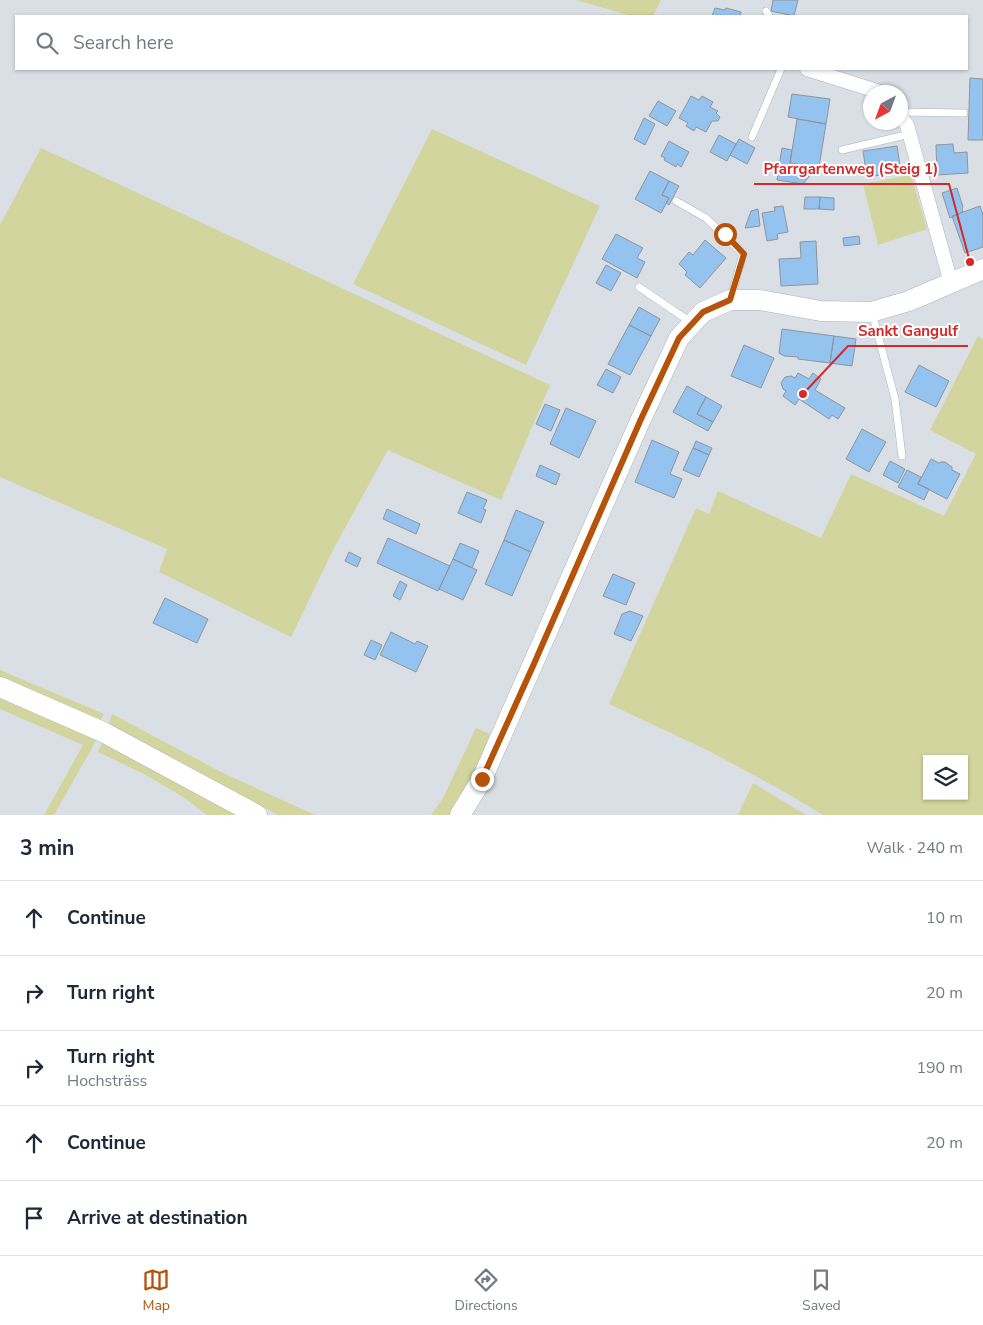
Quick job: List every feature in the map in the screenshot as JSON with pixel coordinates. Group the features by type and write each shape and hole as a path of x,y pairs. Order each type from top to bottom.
{"street":[{"path":"810,70 863,87"},
{"path":"908,129 951,283"},
{"path":"460,815 482,779 644,411 679,338 692,323 703,312 730,300 760,300 821,311 872,312 909,301 983,269"},
{"path":"0,687 103,732 257,815"}],"lane":[{"path":"752,137 781,70"},
{"path":"908,114 964,113"},
{"path":"842,150 910,134"},
{"path":"676,202 706,218 744,254 730,300"},
{"path":"639,287 692,323"},
{"path":"872,312 895,399 902,456"}],"green space":[{"path":"576,0 661,0 654,15 628,15"},
{"path":"432,129 600,206 526,365 353,284"},
{"path":"41,148 550,385 501,500 388,450 335,546 291,637 159,572 167,549 0,477 0,225"},
{"path":"911,175 927,229 878,245 863,184"},
{"path":"978,336 983,339 983,815 823,815 707,750 609,704 696,508 709,514 718,491 821,538 851,474 944,516 976,454 930,430"},
{"path":"0,670 104,714 100,721 0,677"},
{"path":"0,696 97,739 54,815 44,815 83,745 0,709"},
{"path":"112,714 223,773 315,815 278,815 112,727 109,723"},
{"path":"476,728 490,734 471,782 451,815 431,815 443,798"},
{"path":"108,742 241,815 207,815 183,797 146,775 98,752 102,743"},
{"path":"753,783 806,815 738,815"}],"building":[{"path":"773,0 798,0 794,15 771,11"},
{"path":"715,8 725,10 726,8 741,12 740,15 712,15"},
{"path":"970,78 983,79 983,140 968,140"},
{"path":"792,94 830,99 826,124 788,117"},
{"path":"691,96 699,100 702,96 713,102 710,107 718,111 716,113 720,117 718,121 712,121 706,132 696,127 694,131 686,126 688,123 679,118"},
{"path":"658,101 676,111 667,126 649,116"},
{"path":"644,118 655,124 645,145 634,139"},
{"path":"797,119 826,124 819,167 790,163"},
{"path":"719,135 736,144 727,161 710,152"},
{"path":"739,139 755,148 747,164 730,155"},
{"path":"669,141 689,152 681,167 677,164 676,167 661,156"},
{"path":"953,144 954,153 967,152 968,173 937,175 936,145"},
{"path":"897,146 901,172 867,177 863,151"},
{"path":"782,148 792,150 790,163 817,167 803,184 777,180"},
{"path":"650,171 669,181 662,195 669,198 661,213 635,199"},
{"path":"669,181 679,186 669,205 666,203 669,198 662,195"},
{"path":"957,188 963,212 950,218 942,193"},
{"path":"805,197 820,197 819,209 804,209"},
{"path":"820,197 834,198 834,210 819,209"},
{"path":"783,206 788,232 777,234 778,239 767,241 762,213 775,211 774,207"},
{"path":"980,206 983,215 983,247 965,253 952,216"},
{"path":"758,209 760,226 745,228 751,211"},
{"path":"616,234 643,248 637,258 645,262 637,278 602,259"},
{"path":"859,236 860,244 844,246 843,238"},
{"path":"705,240 726,258 700,288 685,275 687,272 679,264 689,252 693,255"},
{"path":"816,241 818,284 781,286 779,259 801,258 800,242"},
{"path":"606,265 621,273 611,291 596,283"},
{"path":"639,307 660,319 651,336 629,325"},
{"path":"629,325 651,336 630,375 608,364"},
{"path":"782,329 834,336 830,363 798,359 798,357 784,356 779,353"},
{"path":"834,336 856,339 852,366 830,363"},
{"path":"744,345 774,358 761,388 731,376"},
{"path":"919,365 949,381 936,407 905,392"},
{"path":"606,369 621,377 613,393 597,385"},
{"path":"798,373 809,379 813,373 821,379 815,390 845,408 838,419 832,415 829,419 799,399 795,405 783,396 786,391 781,383 785,377 791,376 795,378"},
{"path":"687,386 706,397 697,414 713,422 708,431 673,412"},
{"path":"706,397 722,406 713,422 697,414"},
{"path":"545,404 560,410 551,431 536,424"},
{"path":"566,408 596,421 579,458 550,444"},
{"path":"862,429 886,442 869,472 846,459"},
{"path":"652,440 679,452 670,474 682,479 674,498 635,482"},
{"path":"696,441 712,448 709,455 693,448"},
{"path":"693,448 709,455 699,477 683,470"},
{"path":"931,459 939,463 945,462 952,467 952,470 960,474 947,499 918,484"},
{"path":"890,461 905,469 898,483 883,475"},
{"path":"540,465 560,474 556,485 536,476"},
{"path":"907,470 921,477 918,484 929,489 924,500 898,487"},
{"path":"467,492 487,500 483,509 486,510 481,523 458,513"},
{"path":"387,509 420,524 416,534 383,519"},
{"path":"516,510 544,522 531,552 504,540"},
{"path":"388,538 450,566 438,591 377,563"},
{"path":"504,540 531,552 512,596 485,584"},
{"path":"460,543 479,551 472,568 453,559"},
{"path":"349,552 361,558 357,567 345,561"},
{"path":"453,559 477,570 463,600 439,589"},
{"path":"613,574 635,583 626,605 603,596"},
{"path":"400,581 407,585 400,600 393,596"},
{"path":"165,598 208,619 197,643 153,623"},
{"path":"630,611 643,616 631,641 614,634 622,614"},
{"path":"391,632 415,644 417,641 428,646 416,672 380,655"},
{"path":"371,640 382,645 375,660 364,655"}],"place":[{"name":"Pfarrgartenweg (Steig 1)","path":"970,262"},
{"name":"Sankt Gangulf","path":"803,394"}],"route":[{"path":"482,779 641,419 679,338 703,312 730,300 744,254 725,234"}]}
